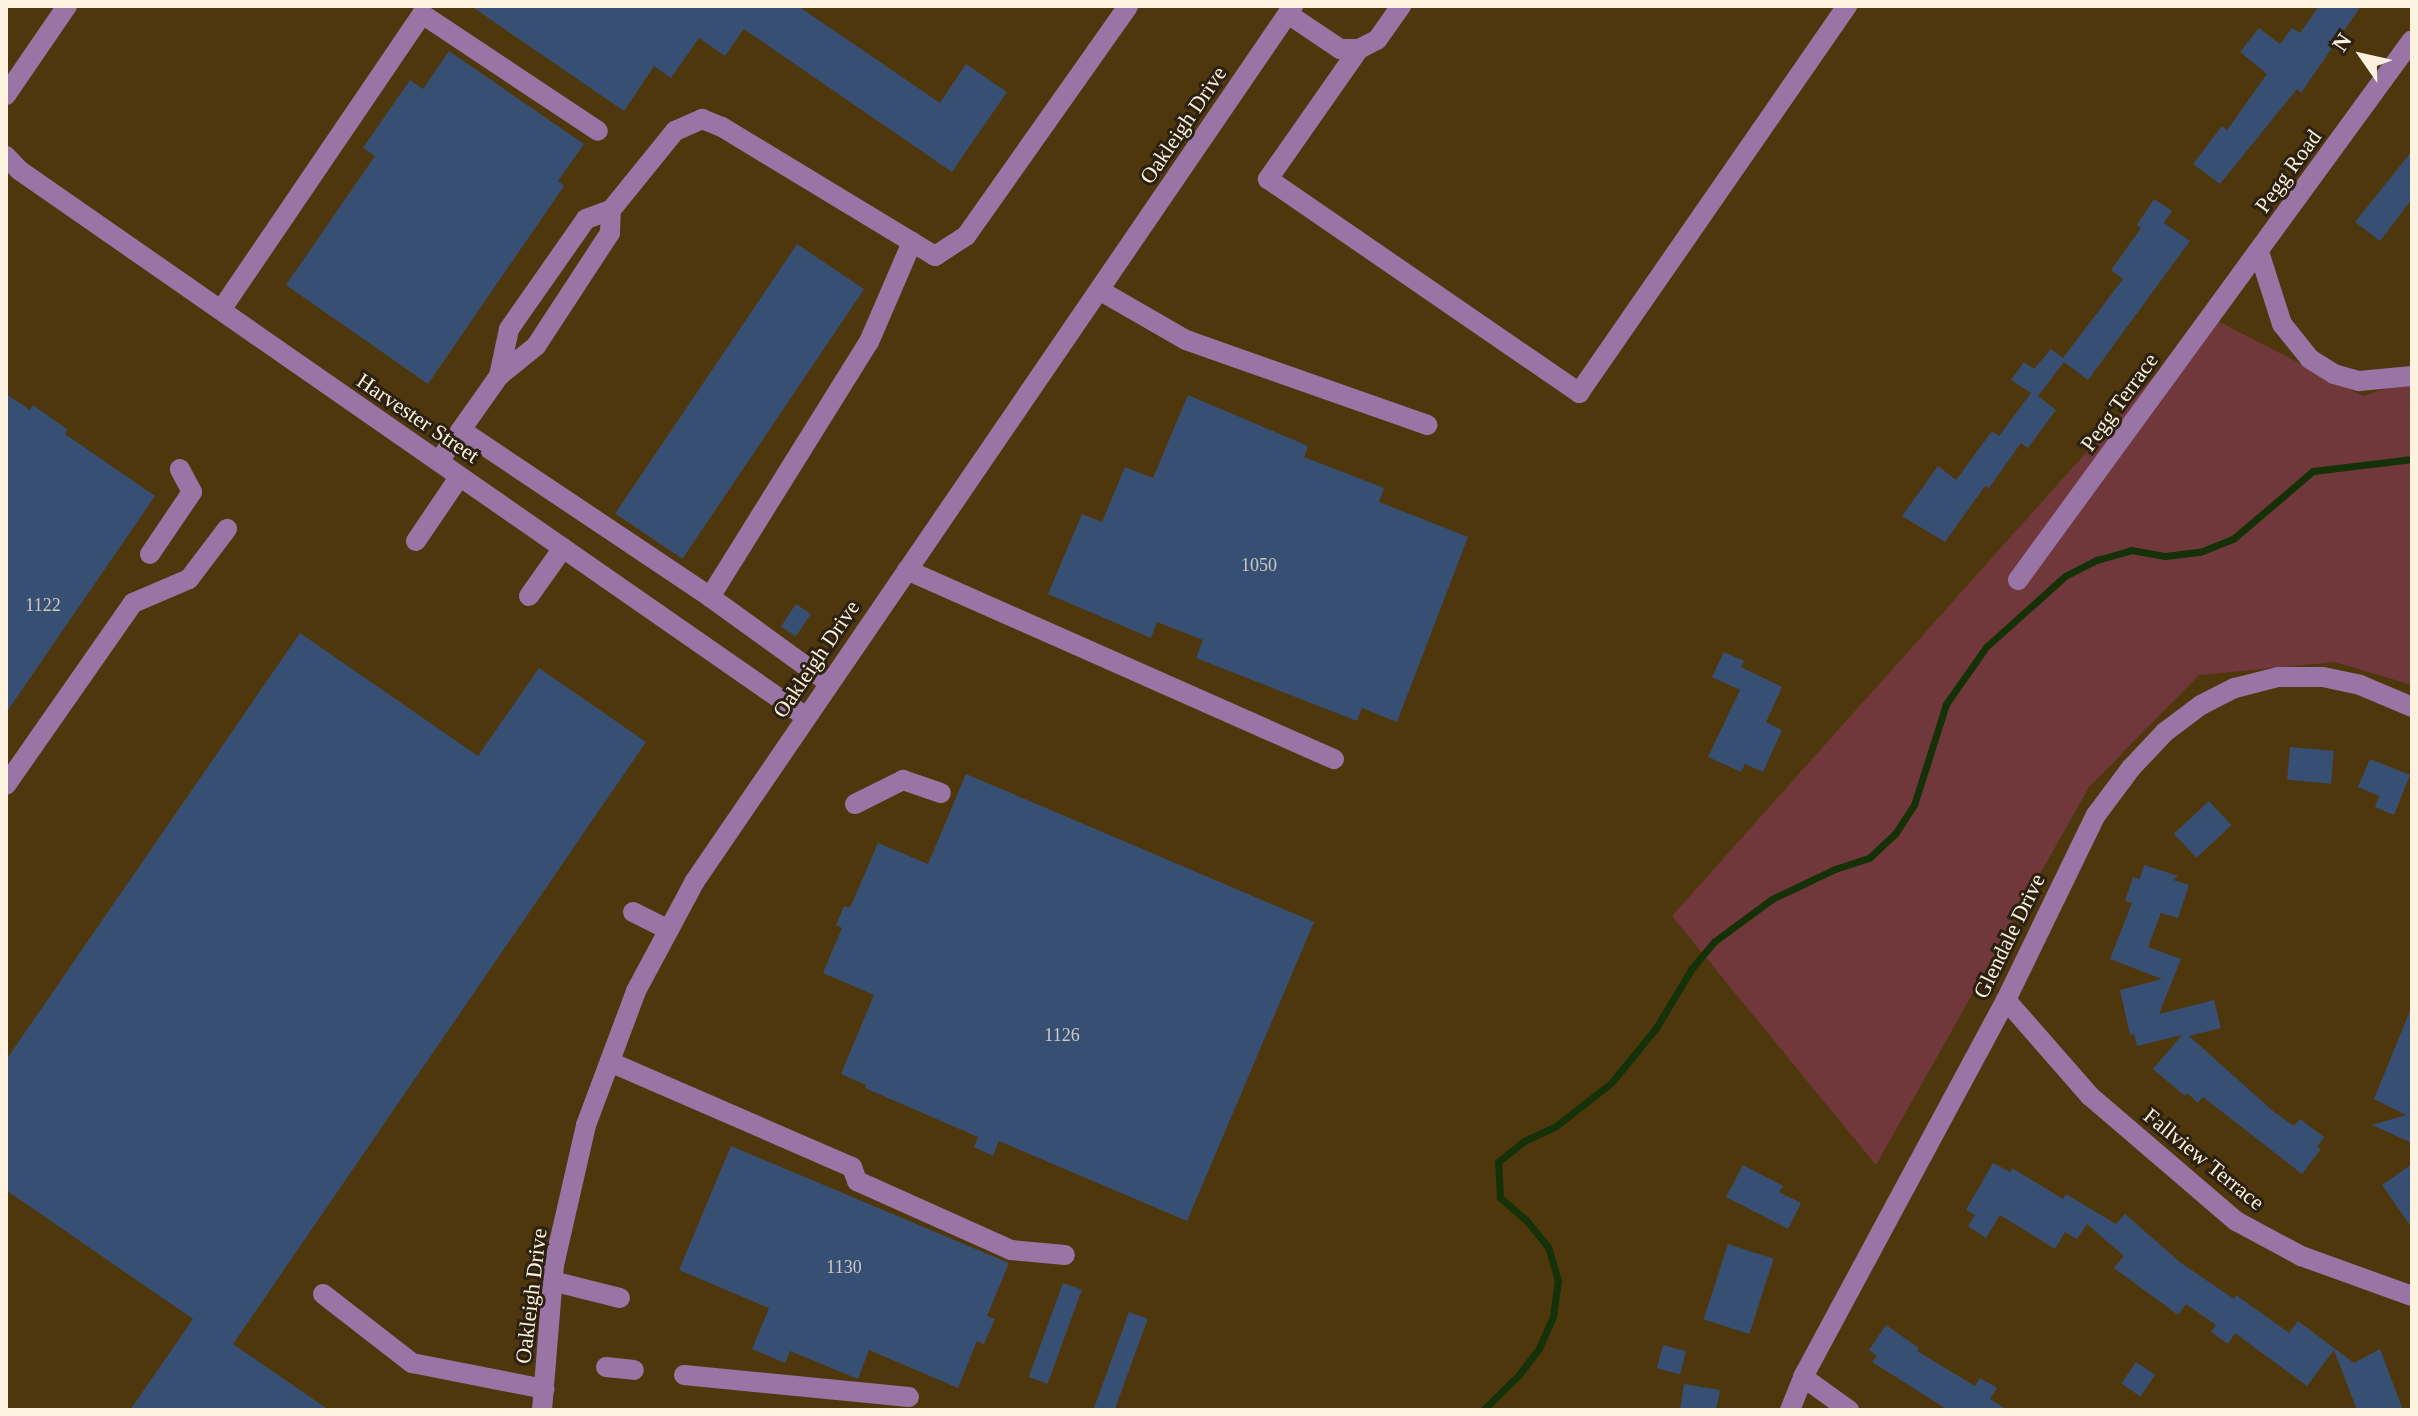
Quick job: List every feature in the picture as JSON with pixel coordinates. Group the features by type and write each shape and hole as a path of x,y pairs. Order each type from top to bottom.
{"street":[{"path":"6,95 67,6"},
{"path":"499,376 509,329 586,219 611,210 675,131 702,119 722,127 935,256 966,236 1128,6"},
{"path":"1290,10 1340,49 1359,49 1377,40 1401,6"},
{"path":"1359,49 1268,179 1579,393 1847,6"},
{"name":"Oakleigh Drive","path":"542,1410 552,1281 586,1125 636,991 695,881 1290,10"},
{"path":"221,310 422,14 598,131"},
{"name":"Pegg Road","path":"2259,252 2412,40"},
{"name":"Harvester Street","path":"6,156 19,170 806,717"},
{"path":"439,461 499,376 536,346 610,233 611,210"},
{"path":"710,597 742,541 869,342 912,242"},
{"path":"2259,252 2282,324 2310,359 2334,374 2359,381 2412,376"},
{"name":"Pegg Terrace","path":"2018,580 2259,252"},
{"path":"1099,290 1186,340 1428,425"},
{"path":"461,430 710,597 829,683"},
{"path":"150,554 192,492 180,469"},
{"path":"416,541 460,476"},
{"path":"6,785 133,603 189,579 227,529"},
{"path":"529,596 563,548"},
{"path":"907,570 1334,759"},
{"name":"Glendale Drive","path":"1790,1410 1803,1377 2006,1000 2096,815 2148,750 2201,705 2235,688 2278,677 2323,677 2360,685 2412,707"},
{"path":"855,804 903,780 941,793"},
{"path":"633,912 669,930"},
{"name":"Fallview Terrace","path":"2006,1000 2090,1096 2236,1221 2301,1256 2412,1296"},
{"path":"610,1062 852,1167 857,1181 1011,1250 1065,1255"},
{"path":"552,1281 620,1298"},
{"path":"323,1294 412,1363 544,1389"},
{"path":"606,1367 634,1370"},
{"path":"684,1375 909,1397"},
{"path":"1803,1377 1849,1410"}],"shaded area":[{"path":"2208,316 2363,396 2412,380 2412,685 2335,662 2199,675 2089,787 1876,1165 1672,916"}],"building":[{"path":"471,6 798,6 940,103 966,64 1007,92 952,172 744,29 725,56 699,38 671,78 654,66 624,111"},
{"path":"2319,6 2361,6 2301,93 2297,89 2220,184 2193,164 2222,126 2227,130 2267,74 2240,52 2259,28 2280,44 2292,28 2300,33"},
{"path":"449,51 584,144 558,181 564,186 428,384 286,285 375,156 363,148 410,80 423,89"},
{"path":"2412,151 2412,199 2380,241 2355,222"},
{"path":"2154,199 2172,211 2164,223 2190,241 2088,380 2064,362 2038,396 2056,410 2028,448 2021,443 1945,542 1902,516 1938,466 1956,480 1992,431 1999,436 2031,393 2011,380 2024,362 2034,369 2051,349 2063,358 2123,279 2111,270 2141,228 2137,225"},
{"path":"797,244 864,289 682,559 615,513"},
{"path":"6,394 30,410 33,405 68,430 65,434 155,496 6,713"},
{"path":"1188,395 1308,446 1304,457 1384,488 1379,502 1468,537 1397,722 1362,708 1357,721 1196,658 1203,640 1157,622 1151,638 1048,594 1082,514 1102,522 1125,467 1153,478"},
{"path":"796,604 811,614 796,636 781,626"},
{"path":"300,633 478,756 539,668 646,742 233,1344 329,1410 130,1410 193,1319 6,1190 6,1060"},
{"path":"1724,652 1744,661 1741,667 1782,687 1766,722 1782,730 1763,772 1745,764 1741,772 1708,757 1740,690 1712,677"},
{"path":"2290,747 2334,751 2331,784 2287,780"},
{"path":"2370,759 2410,775 2394,815 2375,807 2379,796 2358,787"},
{"path":"966,774 1314,922 1187,1221 999,1141 993,1156 974,1147 978,1137 865,1088 866,1085 841,1074 874,995 823,973 842,928 836,925 844,906 850,908 878,843 928,864"},
{"path":"2209,801 2232,825 2196,858 2174,834"},
{"path":"2144,865 2178,876 2173,880 2189,885 2178,918 2161,913 2148,947 2181,959 2159,1014 2214,1000 2221,1028 2189,1036 2274,1112 2294,1126 2300,1119 2324,1137 2317,1147 2321,1149 2302,1174 2203,1097 2198,1103 2187,1093 2185,1096 2153,1069 2182,1035 2137,1046 2134,1034 2130,1035 2120,990 2162,979 2110,959 2132,903 2125,901 2133,877 2140,879"},
{"path":"2412,1006 2412,1143 2372,1125 2406,1115 2374,1099"},
{"path":"731,1146 1009,1263 987,1316 995,1319 984,1344 977,1341 958,1388 869,1350 858,1379 790,1351 785,1363 752,1349 769,1308 679,1270"},
{"path":"1993,1163 2010,1172 2012,1168 2063,1199 2066,1194 2116,1224 2125,1214 2181,1263 2234,1299 2236,1295 2289,1333 2298,1321 2354,1363 2380,1349 2403,1410 2357,1410 2334,1350 2307,1386 2235,1333 2228,1344 2211,1332 2216,1325 2186,1304 2178,1315 2114,1268 2124,1256 2087,1224 2077,1239 2065,1232 2055,1249 2000,1215 1986,1238 1968,1226 1975,1215 1966,1210"},
{"path":"2412,1164 2412,1228 2382,1185"},
{"path":"1743,1165 1783,1186 1779,1192 1801,1203 1788,1229 1726,1197"},
{"path":"1728,1244 1774,1259 1749,1334 1704,1319"},
{"path":"1063,1283 1082,1290 1048,1384 1029,1377"},
{"path":"1129,1312 1148,1319 1115,1410 1093,1410"},
{"path":"1886,1325 1919,1348 1917,1351 1975,1386 1980,1378 1997,1388 1990,1399 2007,1410 1948,1410 1872,1362 1877,1356 1869,1350"},
{"path":"1663,1345 1686,1351 1680,1374 1657,1368"},
{"path":"2136,1362 2155,1375 2141,1396 2121,1384"},
{"path":"1684,1384 1720,1390 1716,1410 1680,1410"}],"waterway":[{"path":"1483,1410 1518,1376 1539,1348 1553,1316 1558,1281 1548,1247 1526,1220 1500,1197 1498,1162 1524,1141 1556,1126 1611,1083 1656,1028 1692,968 1715,941 1772,899 1835,869 1869,858 1895,834 1914,805 1946,704 1986,647 2065,576 2097,560 2131,550 2165,556 2200,552 2233,539 2313,471 2412,459"}]}
